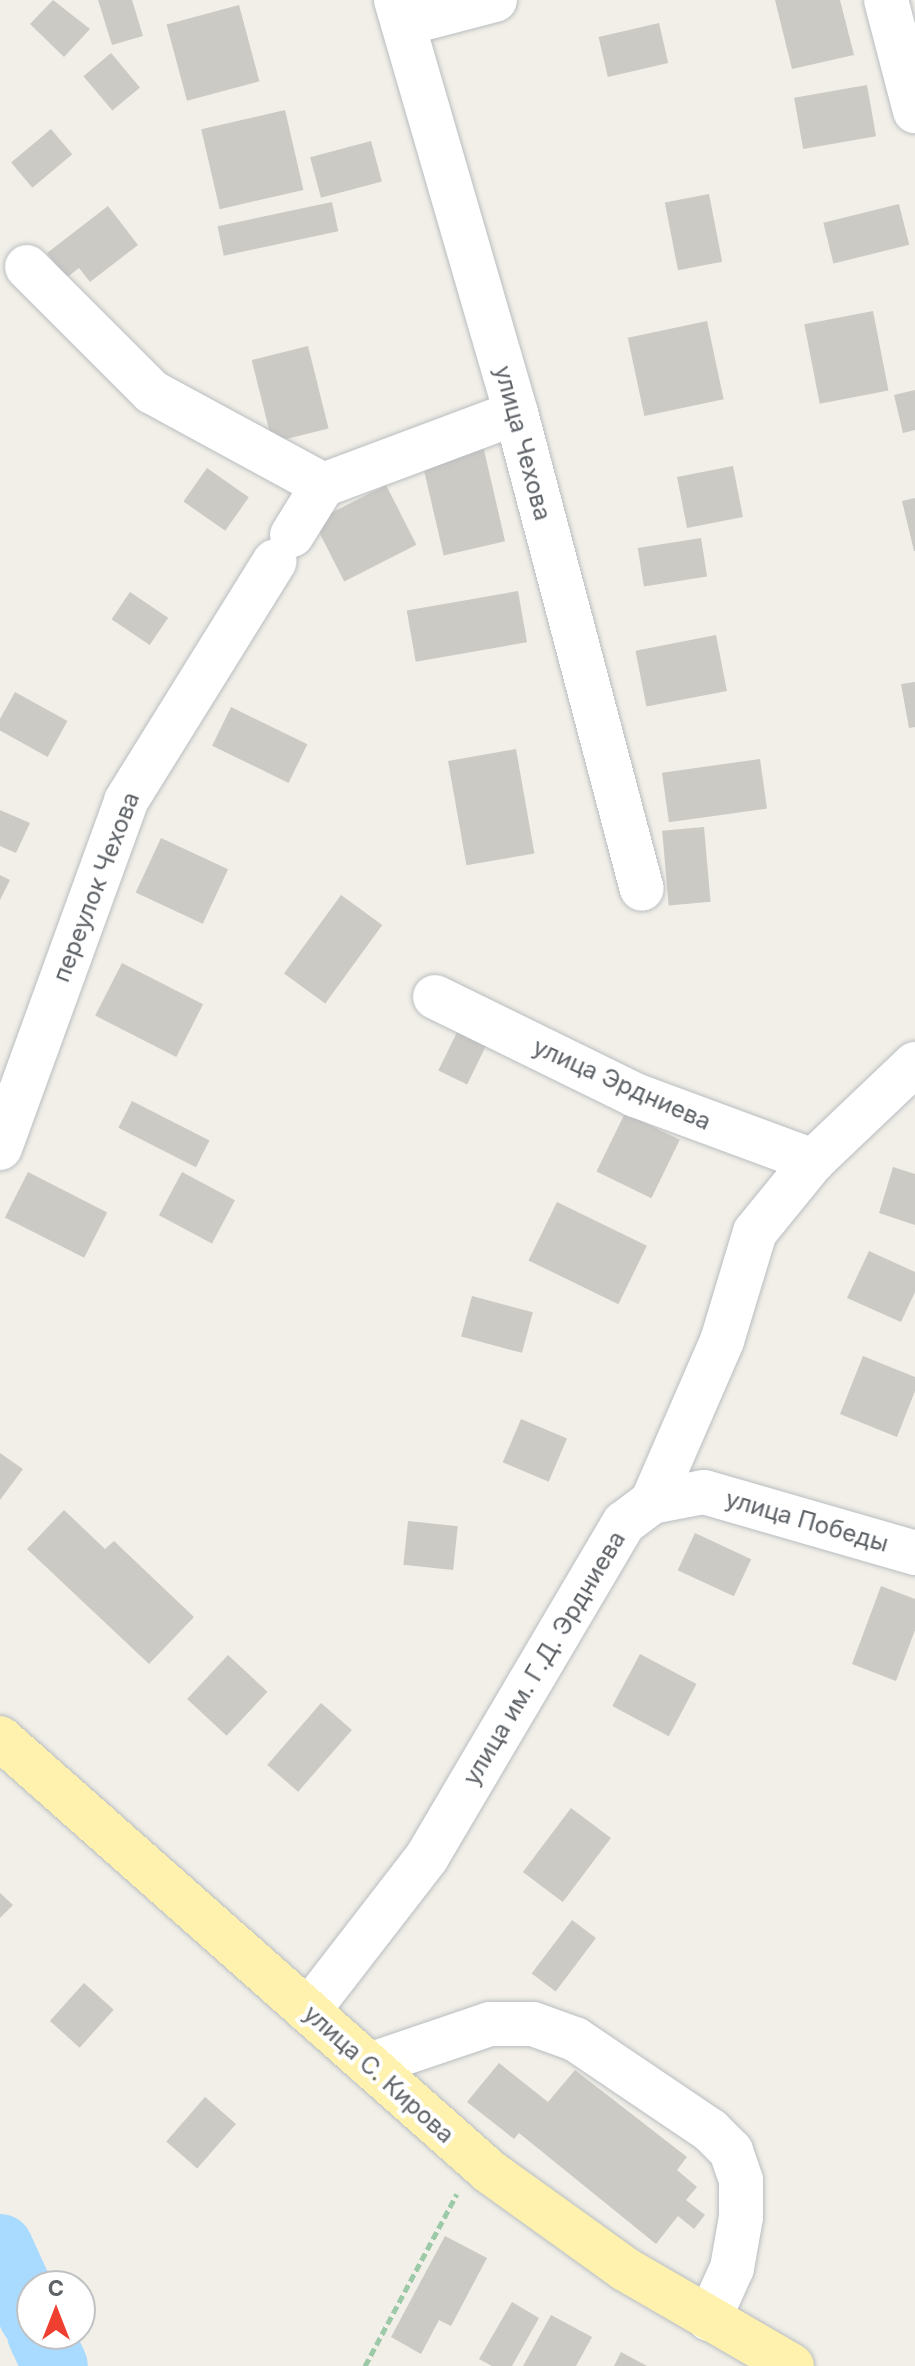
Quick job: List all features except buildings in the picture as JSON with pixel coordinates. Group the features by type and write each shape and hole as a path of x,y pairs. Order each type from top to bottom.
{"main road":[{"name":"улица С. Кирова","path":"0,1738 478,2162 625,2269 792,2366"}],"street":[{"path":"400,12 495,0"},
{"path":"886,0 915,111"},
{"name":"улица Чехова","path":"400,12 516,413 642,889"},
{"path":"27,267 152,392 323,485 516,413"},
{"name":"переулок Чехова","path":"0,1148 126,801 323,485"},
{"name":"улица Эрдниева","path":"435,997 635,1095 813,1161"},
{"name":"улица им. Г.Д. Эрдниева","path":"308,2011 427,1857 624,1523 652,1502 722,1341 755,1232 813,1161 915,1064"},
{"name":"улица Победы","path":"652,1502 704,1492 915,1553"},
{"path":"369,2065 490,2024 533,2024 575,2039 710,2130 731,2151 741,2180 741,2217 732,2268 709,2319"}],"path":[{"path":"365,2366 439,2224 478,2162"}],"waterway":[{"path":"0,2247 16,2282"},
{"path":"48,2350 55,2366"}]}
